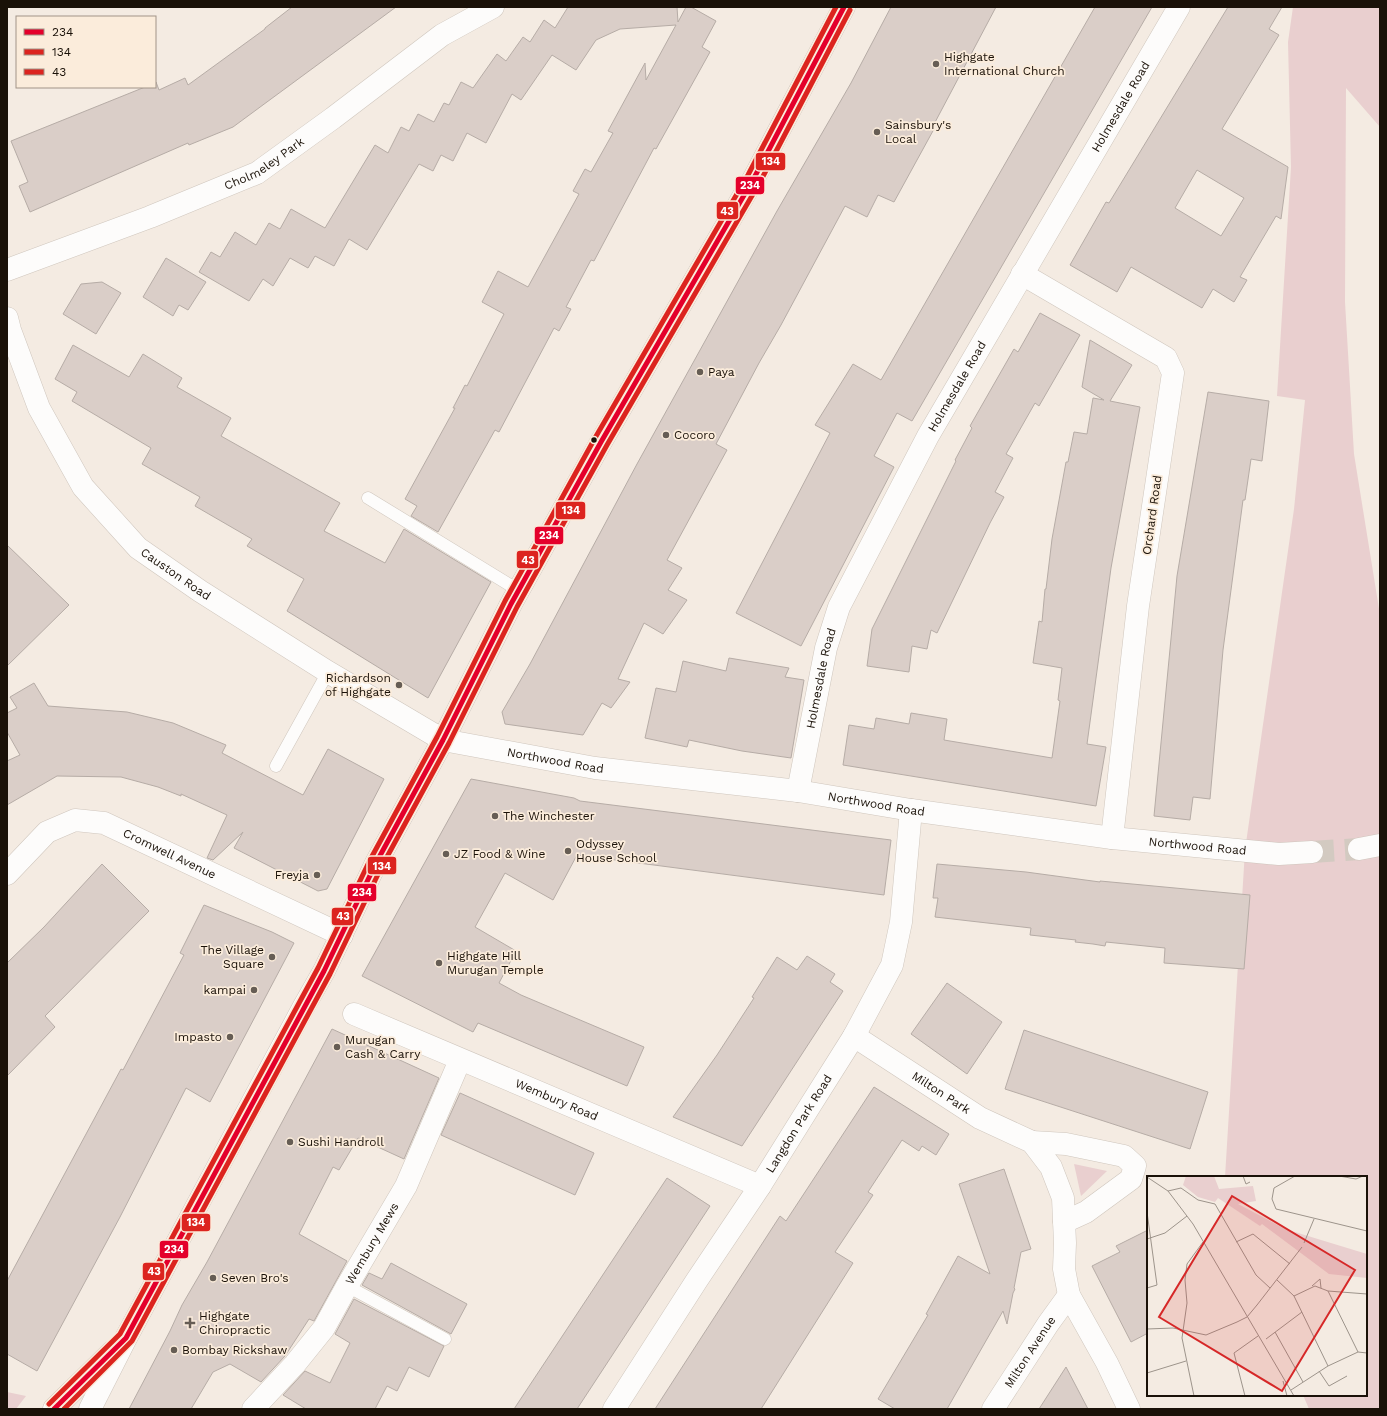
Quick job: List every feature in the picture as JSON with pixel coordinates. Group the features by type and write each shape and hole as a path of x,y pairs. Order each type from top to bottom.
{"main road":[{"name":"Cholmeley Park","path":"7,270 150,218 257,173 333,118 442,35 494,7"},
{"path":"90,1409 126,1338 303,1008 324,972 376,863 443,740 518,590 601,442 754,178 844,7"},
{"name":"Holmesdale Road","path":"798,791 826,648 839,606 928,436 1179,7"},
{"name":"Orchard Road","path":"1022,274 1166,358 1173,373 1138,606 1112,838"},
{"name":"Causton Road","path":"7,318 39,408 83,487 138,548 200,590 328,672 443,740"},
{"name":"Northwood Road","path":"443,740 595,768 798,791 911,810 1112,838 1279,854 1312,852"},
{"name":"Langdon Park Road","path":"614,1409 697,1280 760,1186 854,1036 892,965 900,922 911,810"},
{"name":"Cromwell Avenue","path":"7,874 47,832 75,820 104,823 342,935"},
{"path":"1359,849 1380,845"},
{"name":"Wembury Road","path":"354,1014 760,1186"},
{"name":"Milton Park","path":"854,1036 980,1118 1032,1142 1066,1144 1124,1156 1135,1166 1131,1179 1086,1212 1064,1222"},
{"name":"Wembury Mews","path":"253,1409 295,1364 324,1328 406,1186 460,1060"},
{"name":"Milton Park","path":"1032,1142 1051,1167 1063,1198 1065,1243 1064,1269 1069,1295 1107,1363 1129,1409"},
{"name":"Milton Avenue","path":"993,1409 1048,1324 1069,1295"},
{"path":"54,1409 126,1338"}],"lane":[{"path":"368,498 518,590"},
{"path":"276,766 328,672"},
{"path":"347,1286 445,1339"}],"shaded area":[{"path":"1293,7 1380,7 1380,127 1346,88 1345,302 1354,454 1380,615 1380,1409 1309,1409 1303,1396 1367,1396 1367,1176 1225,1176 1245,850 1294,509 1305,400 1277,396 1291,167 1288,42"},
{"path":"1074,1164 1107,1171 1081,1196"},
{"path":"7,1392 26,1396 16,1409 7,1409"}],"building":[{"path":"292,7 396,7 233,127 189,145 188,143 30,212 19,186 28,182 11,141 143,88 156,88 156,82 159,90 185,78 188,85"},
{"path":"568,7 677,7 678,22 686,7 691,7 716,21 702,47 710,52 656,149 654,148 594,261 591,260 566,307 571,309 559,331 554,328 499,432 495,430 438,532 411,516 417,506 405,499 455,408 453,408 465,385 467,386 504,314 482,302 498,271 528,287 579,194 573,191 585,169 591,172 613,133 608,131 645,63 646,80 676,25 620,29 596,40 576,70 552,55 521,100 512,94 486,143 467,133 453,161 441,155 433,171 419,164 367,250 349,239 334,266 315,256 308,268 290,258 273,286 263,279 249,301 199,272 211,252 220,257 235,232 256,245 269,223 280,229 291,209 325,228 375,145 388,153 401,127 409,131 418,114 434,122 444,103 449,105 461,82 473,88 497,54 506,61 523,37 530,42 544,20 555,28"},
{"path":"891,7 996,7 932,128 934,129 894,202 878,195 867,217 845,206 716,444 727,450 667,560 682,568 668,590 687,600 663,634 644,623 618,679 630,682 611,708 602,703 583,735 505,724 502,712 530,664 637,464 777,211 851,83"},
{"path":"1095,7 1152,7 912,421 897,413 874,456 894,467 801,646 736,613 830,433 815,425 853,364 881,380"},
{"path":"1228,7 1282,7 1269,29 1279,35 1222,129 1288,167 1281,219 1276,216 1240,277 1247,280 1234,302 1213,289 1202,308 1131,267 1117,292 1070,265 1106,202 1109,203","holes":["1197,170 1244,198 1221,236 1175,208"]},
{"path":"166,258 206,282 188,310 179,305 173,316 143,297"},
{"path":"102,282 121,293 96,334 63,314 81,284"},
{"path":"1040,313 1080,335 1039,406 1035,403 1006,454 1013,458 995,492 1004,497 937,633 931,630 927,649 912,646 909,672 867,666 872,629 972,428 970,426 1014,349 1018,352"},
{"path":"1090,340 1132,365 1110,401 1140,407 1111,568 1087,744 1106,747 1096,806 843,765 849,725 874,729 876,718 909,724 911,713 947,719 944,740 1052,758 1060,701 1058,700 1062,668 1033,663 1039,621 1042,622 1052,539 1066,462 1068,462 1074,432 1087,434 1093,398 1104,400 1082,387"},
{"path":"73,345 129,377 143,354 182,378 177,387 231,418 221,436 340,503 324,531 385,563 404,529 491,582 428,698 287,611 304,579 247,546 252,539 195,506 200,497 142,464 151,448 72,401 77,392 55,379"},
{"path":"1208,392 1269,401 1262,461 1251,459 1245,500 1243,500 1223,650 1210,799 1193,797 1190,820 1154,816 1177,576"},
{"path":"7,545 69,605 7,666"},
{"path":"729,658 789,668 785,677 804,680 791,758 742,751 689,740 687,747 645,738 656,688 676,692 683,661 726,671"},
{"path":"34,683 48,706 127,712 173,723 226,745 222,753 303,795 328,749 384,779 327,889 318,891 234,848 243,832 213,860 207,858 227,815 181,794 181,796 158,787 121,777 57,776 7,805 7,761 20,755 7,732 7,713 17,708 10,697"},
{"path":"471,779 574,798 580,801 891,840 884,895 577,855 553,900 505,873 475,927 516,951 499,983 521,995 644,1047 627,1086 478,1023 473,1032 362,976"},
{"path":"102,864 149,911 45,1016 55,1027 7,1076 7,963 44,927"},
{"path":"937,864 1026,872 1100,882 1250,895 1244,969 1164,963 1165,948 1106,942 1105,946 1075,942 1076,940 1030,935 1031,928 935,917 938,898 933,898"},
{"path":"204,905 272,932 294,943 210,1102 186,1088 120,1217 37,1371 7,1354 7,1281 121,1069 123,1070 184,955 180,953"},
{"path":"807,956 835,974 830,982 843,991 742,1146 673,1117 717,1055 754,998 752,997 777,957 797,970"},
{"path":"947,983 1002,1022 967,1074 911,1034"},
{"path":"332,1029 439,1078 404,1159 358,1138 339,1170 333,1167 299,1234 347,1261 314,1321 309,1319 285,1356 261,1382 230,1364 213,1372 191,1409 129,1409 182,1305 207,1262"},
{"path":"1024,1030 1208,1092 1190,1149 1005,1089"},
{"path":"874,1087 949,1134 936,1155 922,1146 919,1151 902,1140 868,1192 873,1195 835,1252 853,1263 761,1409 655,1409 780,1216 786,1221"},
{"path":"460,1093 594,1153 575,1195 441,1135"},
{"path":"1004,1169 1031,1249 1021,1252 1007,1324 1003,1311 947,1409 895,1409 878,1399 928,1315 926,1314 958,1256 990,1274 959,1184"},
{"path":"667,1178 710,1206 577,1409 514,1409"},
{"path":"1147,1230 1147,1334 1131,1342 1092,1266 1120,1252 1116,1246"},
{"path":"391,1263 467,1304 451,1334 362,1285 369,1273 382,1279"},
{"path":"354,1299 444,1346 429,1377 409,1367 397,1391 387,1386 375,1409 306,1409 283,1395 305,1371 330,1383 350,1343 335,1334"},
{"path":"1066,1367 1088,1409 1039,1409"}],"tunnel":[{"path":"1312,852 1359,849"}],"transit line":[{"name":"43","path":"49,1404 120,1334 318,968 370,860 437,737 505,601 595,438 748,175 836,7"},
{"name":"234","path":"54,1409 126,1338 324,971 376,863 443,740 511,604 601,442 754,178 844,7"},
{"name":"134","path":"64,1409 132,1341 330,974 382,866 449,743 517,607 607,445 760,182 850,10"}],"place":[{"name":"Highgate International Church","path":"936,64"},
{"name":"Sainsbury's Local","path":"877,132"},
{"name":"Paya","path":"700,372"},
{"name":"Cocoro","path":"666,435"},
{"name":"Richardson of Highgate","path":"399,685"},
{"name":"The Winchester","path":"495,816"},
{"name":"Odyssey House School","path":"568,851"},
{"name":"JZ Food & Wine","path":"446,854"},
{"name":"Freyja","path":"317,875"},
{"name":"The Village Square","path":"272,957"},
{"name":"Highgate Hill Murugan Temple","path":"439,963"},
{"name":"kampai","path":"254,990"},
{"name":"Impasto","path":"230,1037"},
{"name":"Murugan Cash & Carry","path":"337,1047"},
{"name":"Sushi Handroll","path":"290,1142"},
{"name":"Seven Bro's","path":"213,1278"},
{"name":"Highgate Chiropractic","path":"190,1323"},
{"name":"Bombay Rickshaw","path":"174,1350"}]}
